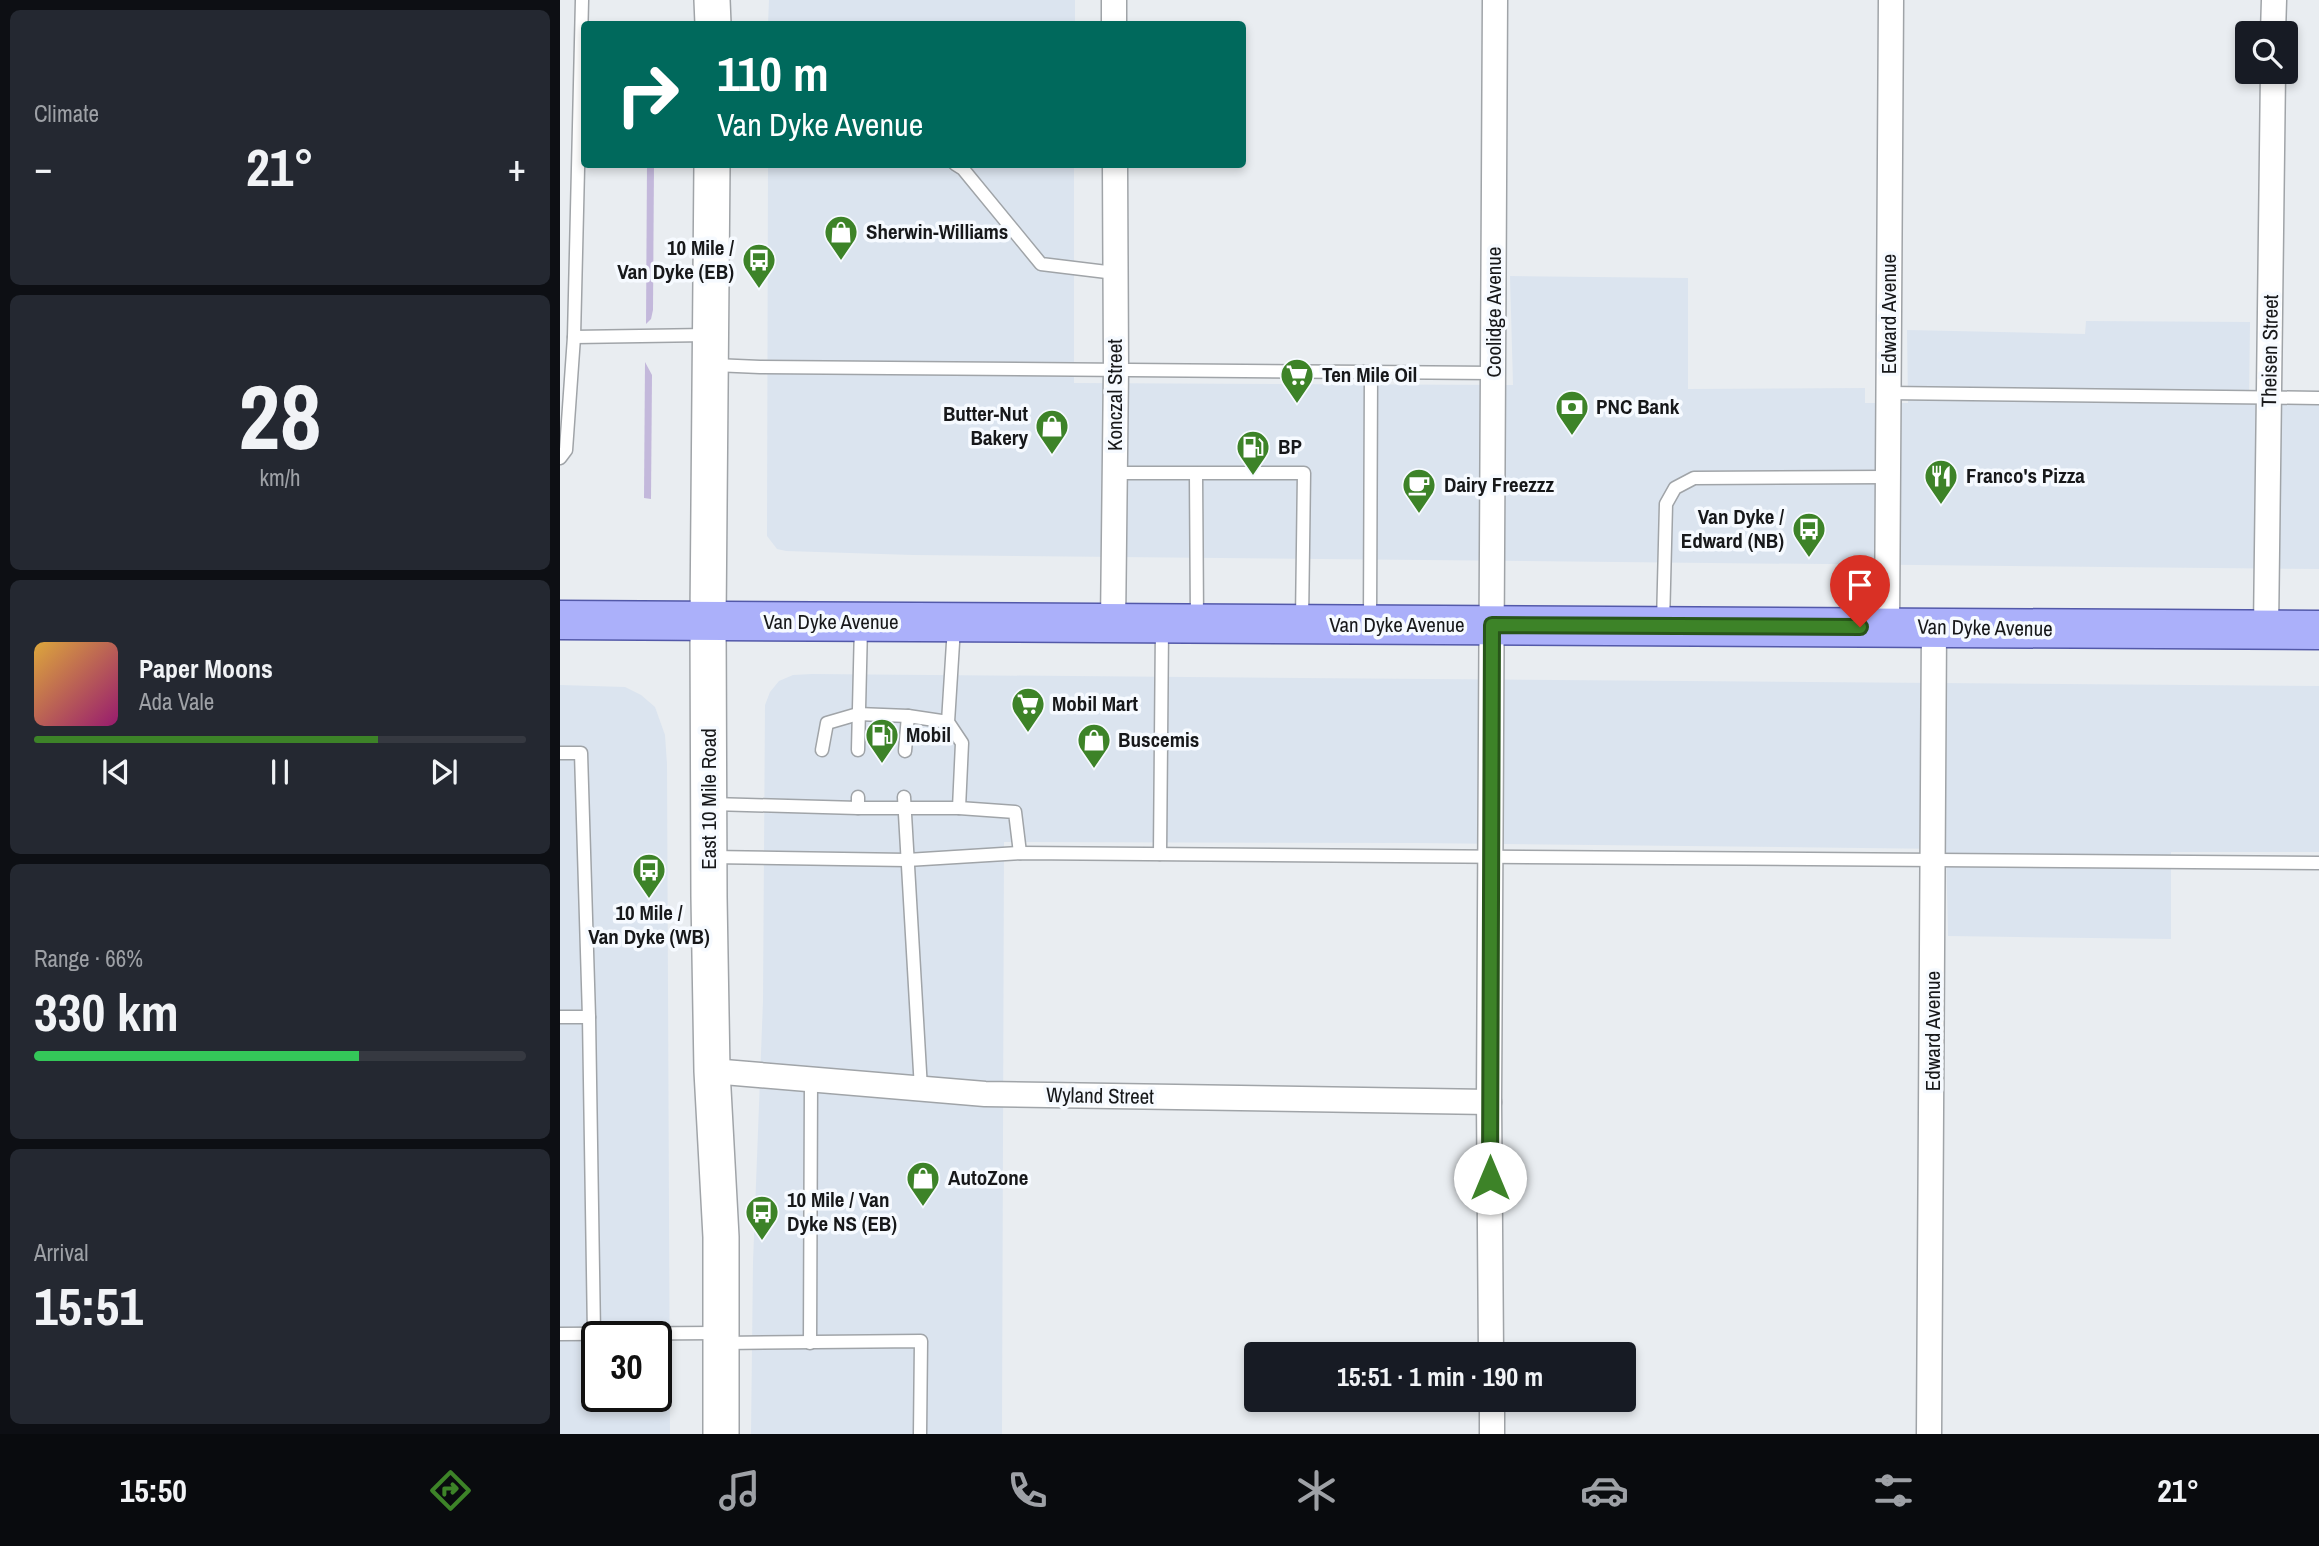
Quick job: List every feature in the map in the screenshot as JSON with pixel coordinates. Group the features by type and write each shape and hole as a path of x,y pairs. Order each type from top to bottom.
{"main road":[{"path":"712,0 713,21"},
{"name":"East 10 Mile Road","path":"712,168 709,857 712,1071 721,1237 721,1434"},
{"name":"Van Dyke Avenue","path":"560,620 2319,630"}],"street":[{"path":"1114,0 1114,21"},
{"name":"Coolidge Avenue","path":"1491,1342 1489,1102 1495,0"},
{"name":"Edward Avenue","path":"1887,627 1891,0"},
{"path":"2273,21 2274,0"},
{"name":"Theisen Street","path":"2266,630 2273,84"},
{"name":"Konczal Street","path":"1113,625 1115,168"},
{"name":"Edward Avenue","path":"1929,1434 1934,628"},
{"name":"Wyland Street","path":"712,1071 985,1094 1489,1102"},
{"path":"1492,1412 1492,1434"}],"lane":[{"path":"582,0 582,21"},
{"path":"560,457 566,450 574,337 581,42"},
{"path":"961,168 1041,264 1115,273"},
{"path":"574,337 710,349 787,367 1494,373"},
{"path":"1370,625 1371,372"},
{"path":"1888,393 2319,398"},
{"path":"1115,473 1304,473 1302,625"},
{"path":"1160,854 1179,625 1196,474"},
{"path":"1663,626 1666,504 1675,488 1694,478 1888,477"},
{"path":"858,750 861,623"},
{"path":"954,624 948,722 962,743 959,808"},
{"path":"822,750 827,723 858,715 908,716 948,722"},
{"path":"905,751 908,716"},
{"path":"560,753 581,753 594,1321"},
{"path":"904,803 921,1088"},
{"path":"709,804 904,803 1015,812 1020,853"},
{"path":"709,857 907,860 1020,853 2319,863"},
{"path":"560,1017 589,1017"},
{"path":"810,1343 811,1080"},
{"path":"560,1334 581,1334"},
{"path":"672,1336 810,1343 921,1341 920,1434"}],"shaded area":[{"path":"769,0 1075,0 1075,21 768,21"},
{"path":"647,168 654,168 653,310 651,319 646,324"},
{"path":"768,168 1074,168 1074,383 1513,385 1510,276 1688,278 1688,389 1865,388 1865,403 1908,403 1907,330 2085,334 2086,321 2250,322 2249,403 2319,403 2319,569 913,555 786,551 777,549 767,536"},
{"path":"645,362 652,375 651,499 644,498"},
{"path":"793,675 2319,686 2319,852 2171,852 2171,939 1948,936 1946,849 1004,842 1002,1434 751,1434 753,1262 763,1001 765,705 770,692 779,681"},
{"path":"560,685 625,687 641,695 655,707 665,735 669,1321 581,1321 581,1412 670,1412 670,1434 560,1434"}],"place":[{"name":"Sherwin-Williams","path":"841,262"},
{"name":"10 Mile / Van Dyke (EB)","path":"759,290"},
{"name":"Ten Mile Oil","path":"1297,405"},
{"name":"PNC Bank","path":"1572,437"},
{"name":"Butter-Nut Bakery","path":"1052,456"},
{"name":"BP","path":"1253,477"},
{"name":"Franco's Pizza","path":"1941,506"},
{"name":"Dairy Freezzz","path":"1419,515"},
{"name":"Van Dyke / Edward (NB)","path":"1809,559"},
{"name":"Mobil Mart","path":"1028,734"},
{"name":"Mobil","path":"882,765"},
{"name":"Buscemis","path":"1094,770"},
{"name":"10 Mile / Van Dyke (WB)","path":"649,900"},
{"name":"AutoZone","path":"923,1208"},
{"name":"10 Mile / Van Dyke NS (EB)","path":"762,1242"}],"route":[{"path":"1490,1178 1492,625 1860,627"}]}
